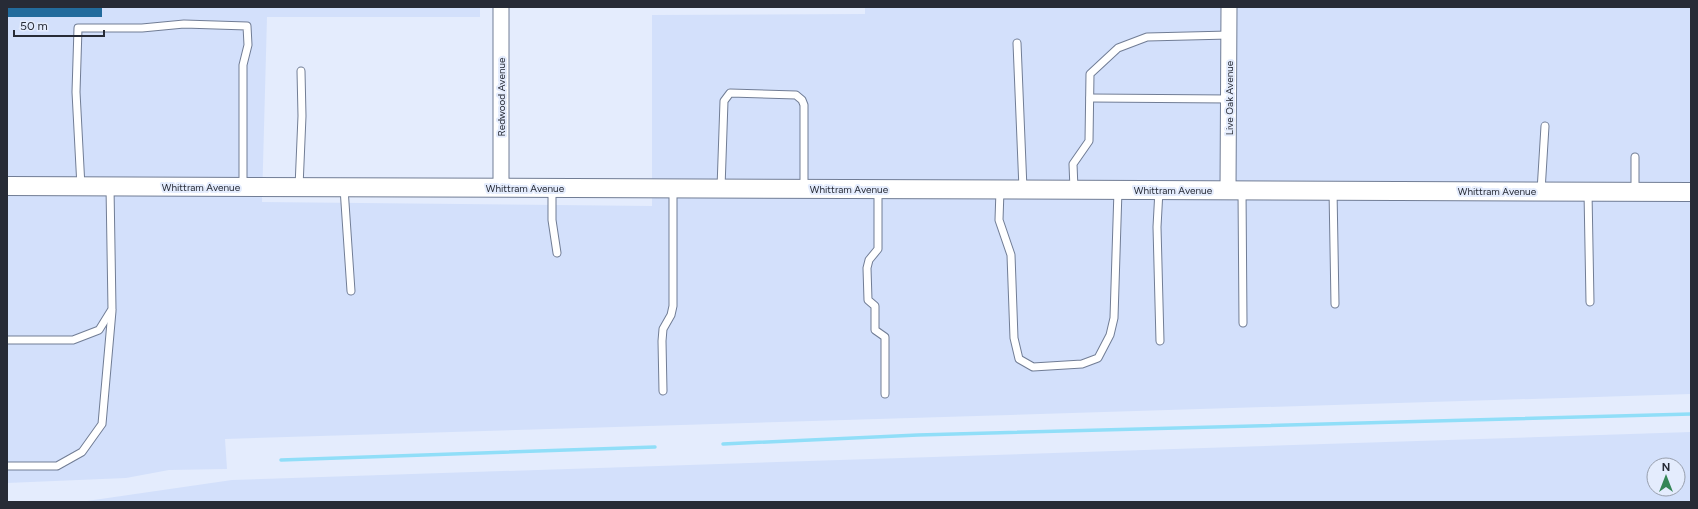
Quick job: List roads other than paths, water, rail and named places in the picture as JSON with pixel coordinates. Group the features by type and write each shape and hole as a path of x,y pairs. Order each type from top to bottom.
{"street":[{"name":"Redwood Avenue","path":"501,7 501,188"},
{"name":"Live Oak Avenue","path":"1229,7 1229,99 1235,190"},
{"name":"Whittram Avenue","path":"7,186 1691,192"}],"lane":[{"path":"81,187 76,92 78,28 142,28 184,24 247,26 248,45 243,65 243,187"},
{"path":"1074,189 1073,164 1088,141 1090,74 1118,48 1147,37 1229,35"},
{"path":"1017,43 1023,189"},
{"path":"299,187 302,116 301,71"},
{"path":"722,188 724,100 730,93 743,93 796,95 802,100 804,105 804,189"},
{"path":"1090,98 1229,99"},
{"path":"1541,191 1545,126"},
{"path":"1635,157 1635,192"},
{"path":"7,466 57,466 82,452 102,424 112,309 110,187"},
{"path":"344,187 351,291"},
{"path":"552,188 552,220 557,253"},
{"path":"663,391 663,330 671,315 673,306 673,188"},
{"path":"878,189 878,249 869,260 867,268 868,300 875,306 875,330 885,337 885,394"},
{"path":"1000,189 999,220 1011,255 1014,338 1019,359 1033,367 1082,364 1098,358 1110,335 1114,318 1118,189"},
{"path":"1159,190 1157,227 1160,341"},
{"path":"1235,190 1243,323"},
{"path":"1333,190 1335,304"},
{"path":"1588,192 1590,302"},
{"path":"7,340 74,340 99,330 112,309"}],"waterway":[{"path":"723,444 918,435 1691,414"},
{"path":"281,460 655,447"}]}
